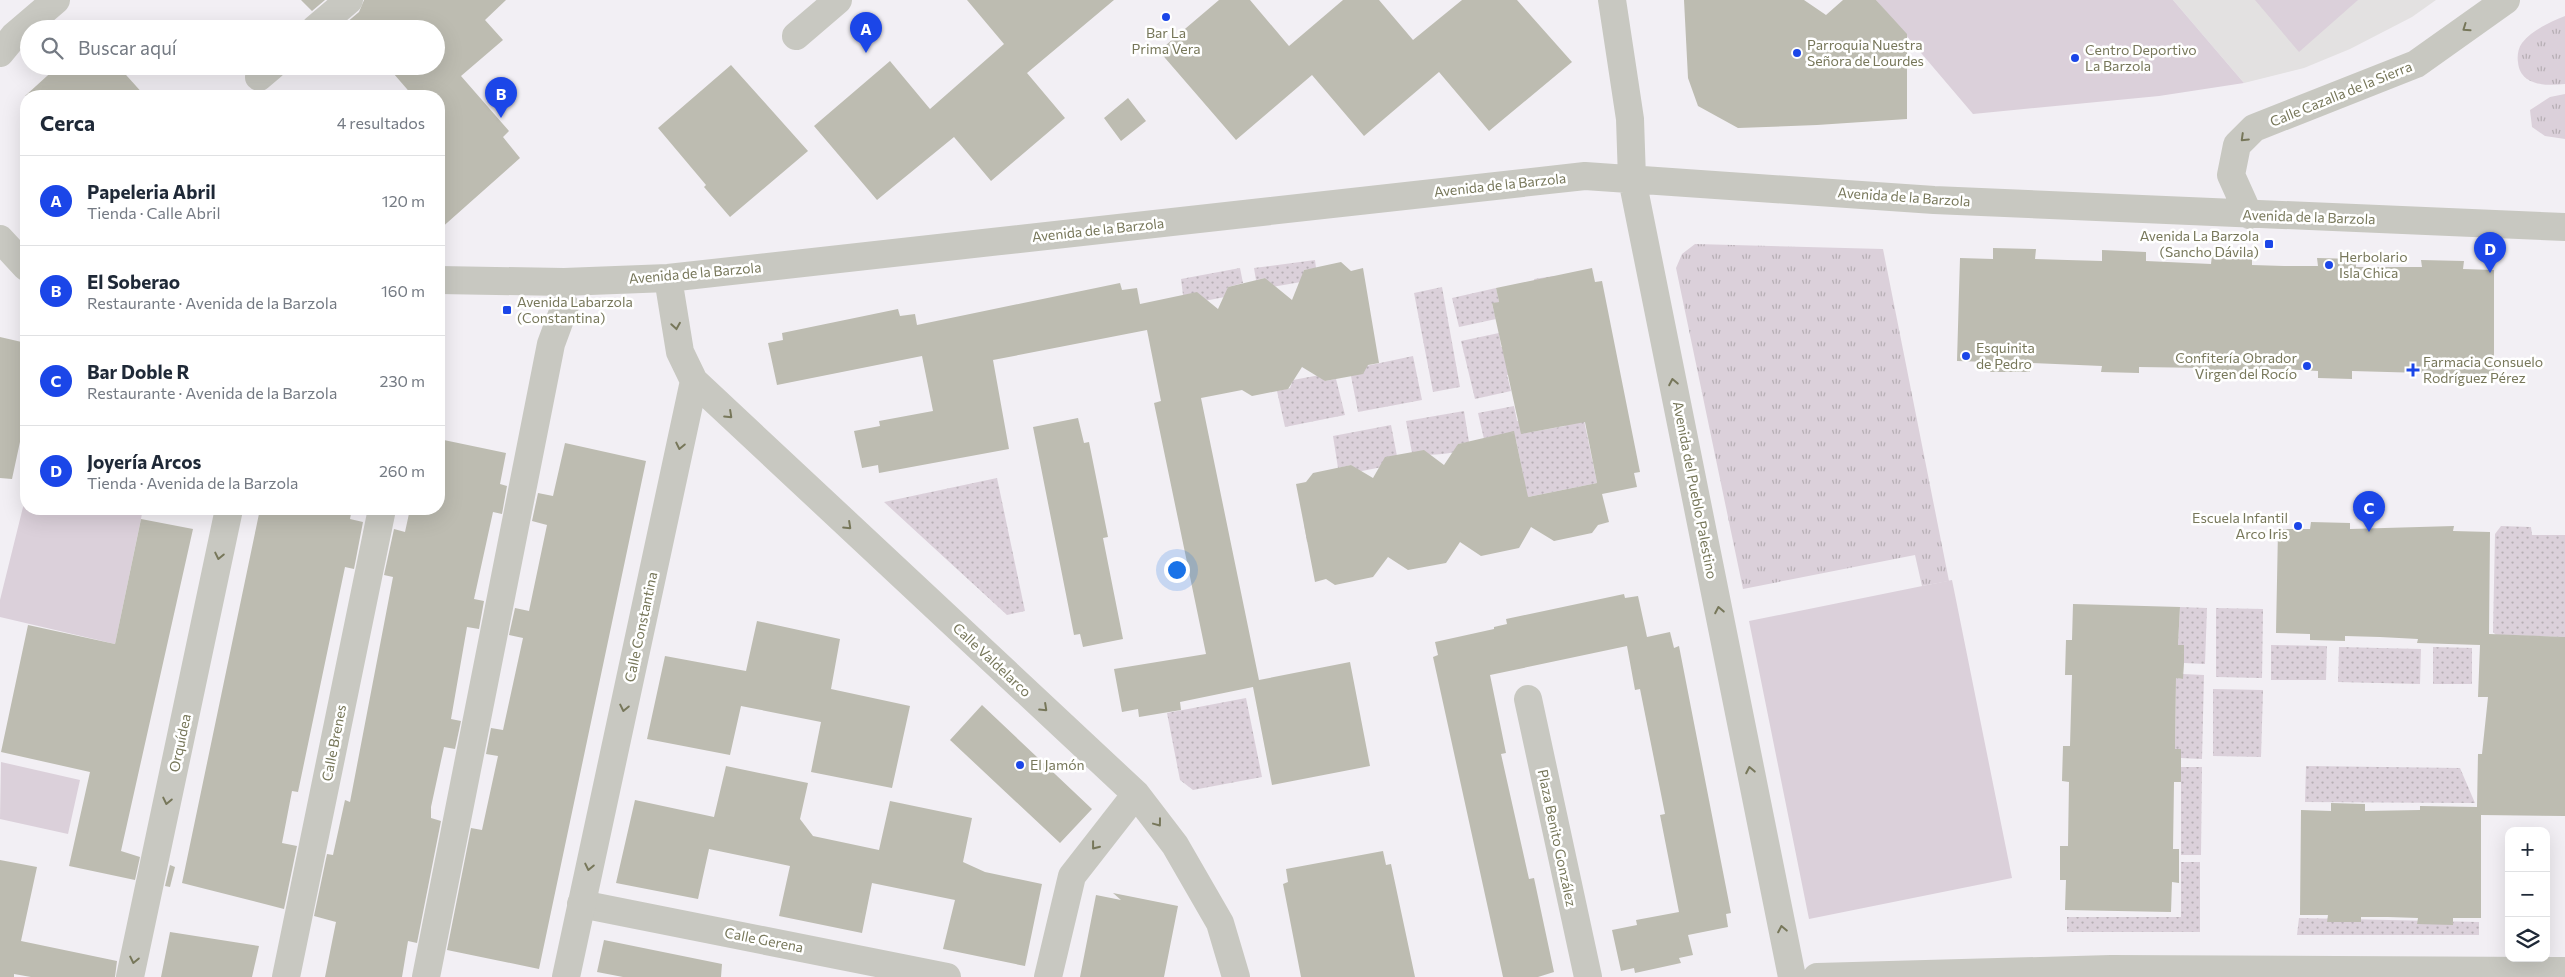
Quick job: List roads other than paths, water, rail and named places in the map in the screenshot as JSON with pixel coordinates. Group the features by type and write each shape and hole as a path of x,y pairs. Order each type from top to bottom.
{"street":[{"path":"33,20 56,0"},
{"path":"326,20 349,0"},
{"path":"796,36 838,0"},
{"name":"Avenida del Pueblo Palestino","path":"1612,0 1630,119 1632,179 1792,977"},
{"name":"Calle Cazalla de la Sierra","path":"2250,215 2231,175 2237,145 2254,128 2416,64 2506,0"},
{"path":"0,53 20,31"},
{"name":"Avenida de la Barzola","path":"445,280 564,282 668,278 1586,176 1934,200 2250,215 2565,226"},
{"path":"0,239 20,261"},
{"path":"0,270 20,268"},
{"path":"668,278 680,352 694,381"},
{"path":"426,977 551,344 565,306"},
{"name":"Calle Valdelarco","path":"694,381 1136,794 1175,845 1220,923 1236,977"},
{"name":"Calle Constantina","path":"566,977 694,381"},
{"name":"Orquídea","path":"130,977 228,515"},
{"name":"Calle Brenes","path":"286,977 381,515"},
{"name":"Plaza Benito González","path":"1528,699 1588,977"},
{"path":"1048,977 1072,876 1136,794"},
{"name":"Calle Gerena","path":"581,904 947,977"},
{"path":"1818,977 2112,973 2565,972"}],"place":[{"name":"Bar La Prima Vera","path":"1166,17"},
{"name":"Papeleria Abril","path":"866,53"},
{"name":"Parroquia Nuestra Señora de Lourdes","path":"1797,53"},
{"name":"Centro Deportivo La Barzola","path":"2075,58"},
{"name":"El Soberao","path":"501,118"},
{"name":"Avenida La Barzola (Sancho Dávila)","path":"2269,244"},
{"name":"Herbolario Isla Chica","path":"2329,265"},
{"name":"Joyería Arcos","path":"2490,273"},
{"name":"Avenida Labarzola (Constantina)","path":"507,310"},
{"name":"Esquinita de Pedro","path":"1966,356"},
{"name":"Confitería Obrador Virgen del Rocío","path":"2307,366"},
{"name":"Farmacia Consuelo Rodríguez Pérez","path":"2413,370"},
{"name":"Escuela Infantil Arco Iris","path":"2298,526"},
{"name":"Bar Doble R","path":"2369,532"},
{"name":"El Jamón","path":"1020,765"}]}
